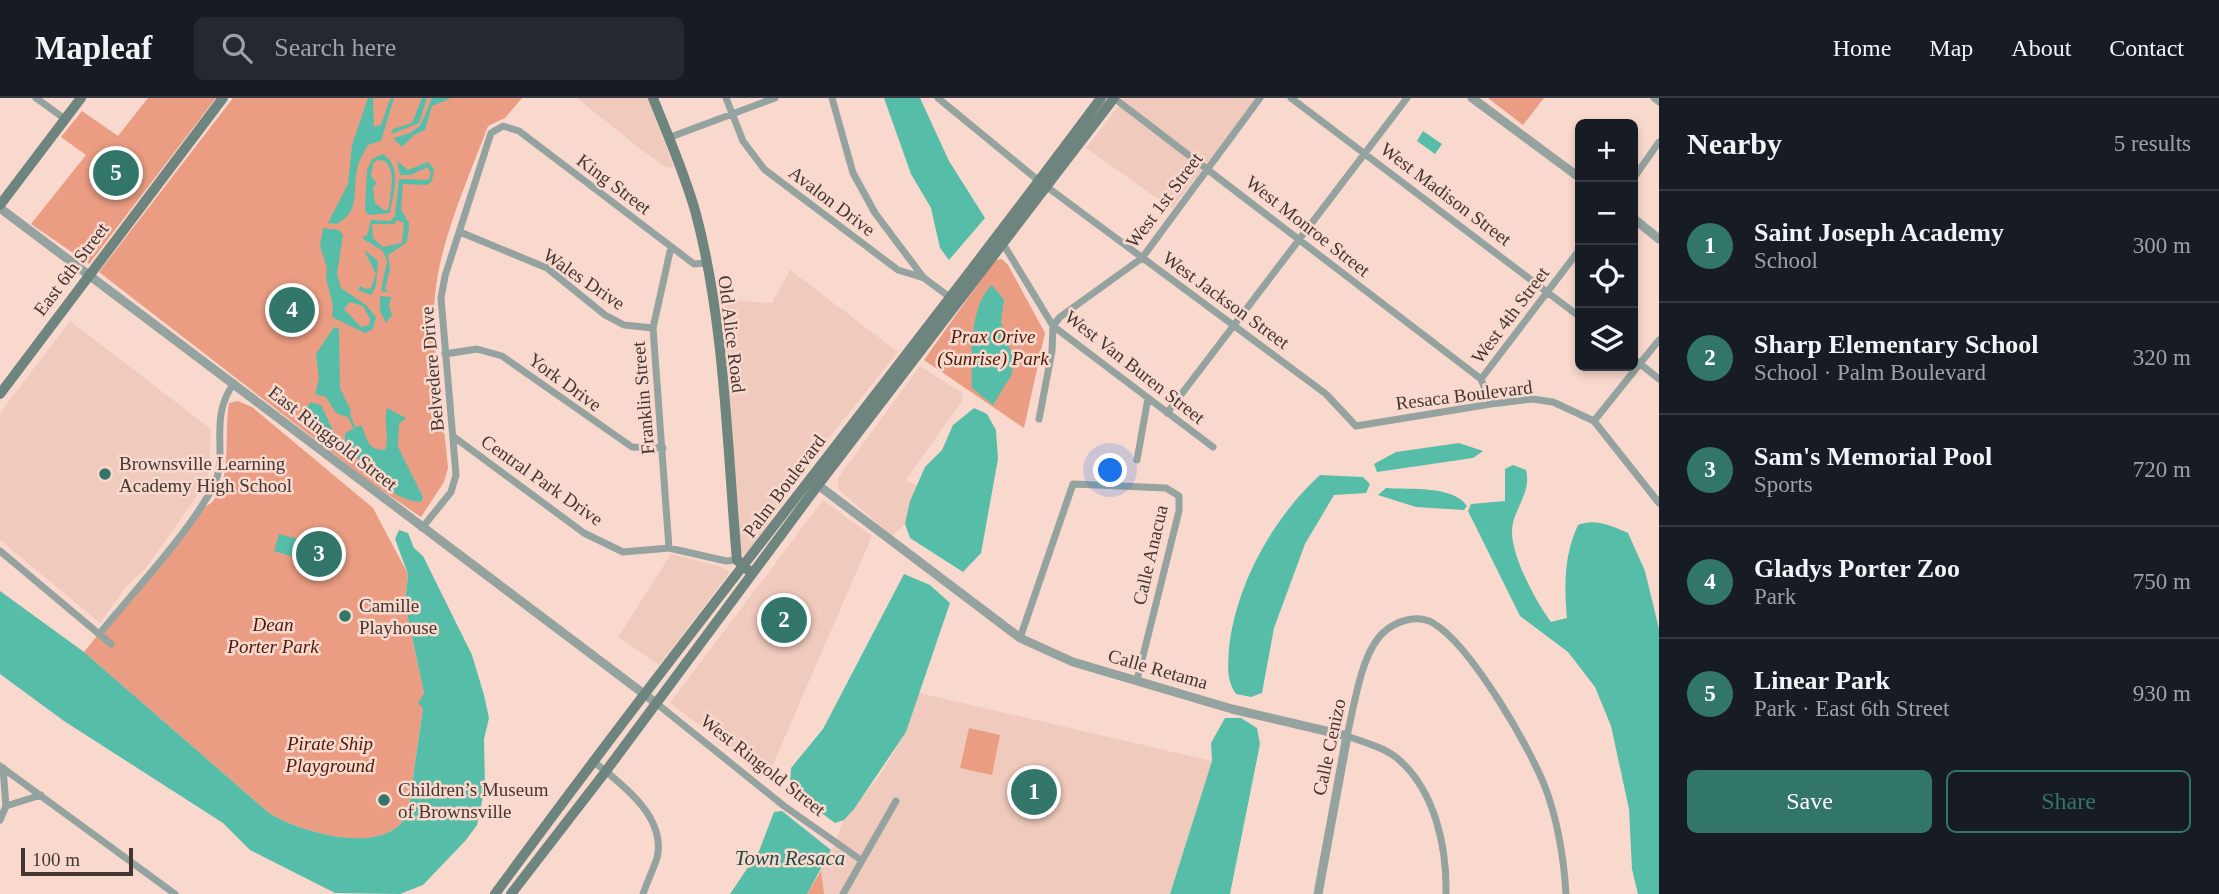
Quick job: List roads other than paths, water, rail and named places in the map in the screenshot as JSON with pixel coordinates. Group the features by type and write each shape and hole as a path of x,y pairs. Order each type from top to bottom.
{"main road":[{"path":"0,207 81,98"},
{"name":"East 6th Street","path":"0,394 223,98"},
{"name":"Old Alice Road","path":"653,98 695,212 705,263 722,386 740,564"},
{"name":"Palm Boulevard","path":"495,894 593,761 647,694 740,564 814,482 1004,246 1042,184 1101,98"},
{"name":"Palm Boulevard","path":"510,894 755,572 814,482 998,236 1114,98"},
{"path":"740,564 755,572"}],"street":[{"path":"36,98 65,119"},
{"name":"Avalon Drive","path":"726,98 743,141 764,169 898,270 924,278 951,298"},
{"path":"668,138 775,98"},
{"path":"832,98 846,153 863,193 924,278"},
{"name":"West Monroe Street","path":"1114,98 1208,167 1481,379"},
{"name":"West 1st Street","path":"1053,327 1060,317 1142,258 1260,98"},
{"name":"West Madison Street","path":"1291,98 1575,313"},
{"path":"1167,413 1236,326 1407,98"},
{"path":"1472,98 1575,174"},
{"path":"1654,98 1659,102"},
{"name":"West Jackson Street","path":"941,100 1042,184 1326,394 1356,426"},
{"name":"Belvedere Drive","path":"422,528 451,492 456,475 441,298 491,133 503,126"},
{"name":"King Street","path":"503,126 519,131 694,264 705,263"},
{"path":"1638,172 1659,142"},
{"name":"East Ringgold Street","path":"0,207 422,528 647,694"},
{"path":"1638,222 1659,239"},
{"name":"Wales Drive","path":"460,232 547,268 605,315 624,325 653,328"},
{"name":"West Van Buren Street","path":"998,236 1053,327 1213,447"},
{"name":"Franklin Street","path":"669,548 653,328 671,247"},
{"name":"West 4th Street","path":"1491,404 1481,379 1575,256"},
{"path":"1039,419 1052,352 1053,327"},
{"path":"1594,421 1659,340"},
{"name":"York Drive","path":"445,354 477,349 502,356 622,442 632,447 663,448"},
{"path":"1638,362 1659,379"},
{"path":"100,633 189,523 215,485 222,403 234,383"},
{"path":"1137,460 1147,398"},
{"name":"Resaca Boulevard","path":"1356,426 1532,399 1553,402 1594,421 1620,450 1659,503"},
{"name":"Central Park Drive","path":"454,437 584,533 623,552 669,548 740,564"},
{"name":"Calle Retama","path":"814,482 1020,638 1073,662 1232,709 1347,736 1395,757 1412,773 1438,823 1444,850 1446,894"},
{"name":"Calle Anacua","path":"1020,638 1073,484 1166,488 1179,496 1179,511 1137,680"},
{"path":"0,551 111,644"},
{"name":"Calle Cenizo","path":"1318,894 1347,736 1368,653 1382,633 1400,621 1417,619 1433,623 1459,648 1522,737 1548,793 1564,854 1566,894"},
{"name":"West Ringold Street","path":"647,694 784,806 861,860"},
{"path":"593,761 637,798 648,813 654,828 658,854 642,894"},
{"path":"1,767 175,894"},
{"path":"0,820 6,806 1,767"},
{"path":"6,806 41,795"},
{"path":"843,894 896,801"}],"water":[{"path":"368,98 373,98 374,127 381,125 390,99 394,98 381,141 368,145 359,164 350,213 337,224 328,223 348,184 352,145"},
{"path":"422,98 427,98 419,123 391,134 393,129 412,123"},
{"path":"432,98 451,98 432,106 425,130 414,135 402,147 393,138 420,125"},
{"path":"884,98 920,98 949,161 985,218 949,260 940,248 931,208 911,174"},
{"path":"1423,131 1442,144 1435,154 1417,141"},
{"path":"383,154 393,166 395,181 390,213 368,215 365,209 367,170 372,159","holes":["378,160 385,161 391,171 392,183 389,208 385,211 375,203 373,187 377,184 371,176 373,163"]},
{"path":"397,161 408,170 428,162 434,169 432,181 427,185 403,184 401,209 409,223 408,237 406,243 388,255 390,269 385,289 389,292 381,291 387,261 383,251 363,239 364,235 367,236 371,220 390,221 395,216 399,179 428,180 431,174 428,167 410,175 400,175","holes":["397,220 404,223 402,243 383,247 373,238 372,224 394,224"]},
{"path":"323,228 339,230 343,235 337,274 341,288 366,305 376,317 373,329 365,333 332,317 333,306 326,278 327,268 320,246","holes":["350,302 363,306 370,319 369,325 361,327 344,309"]},
{"path":"364,250 378,261 376,286 371,295 358,290 360,286 371,288 376,274"},
{"path":"992,285 1004,300 1001,322 1013,358 1012,374 993,405 972,388 971,363 975,319 984,294"},
{"path":"380,296 391,297 389,306 392,315 386,323 380,311"},
{"path":"334,327 339,329 340,388 351,411 350,418 336,413 326,397 315,394 319,379 316,354"},
{"path":"311,402 321,405 337,439 308,415 307,407"},
{"path":"387,408 406,418 399,424 398,447 423,497 421,502 409,500 388,489 345,449 345,433 361,425 371,446 385,450"},
{"path":"974,408 987,414 996,430 998,459 981,553 963,572 910,538 905,524 910,501 925,467 942,450 953,425"},
{"path":"1459,443 1483,451 1473,458 1377,472 1374,464 1396,452"},
{"path":"1513,465 1526,470 1527,479 1513,524 1513,542 1526,579 1551,622 1567,618 1566,571 1578,525 1597,523 1628,533 1645,571 1659,629 1659,894 1638,894 1632,869 1629,809 1611,726 1595,687 1568,652 1520,616 1468,511 1471,504 1505,501 1505,469"},
{"path":"1320,475 1363,477 1370,484 1366,493 1334,495 1305,544 1274,628 1262,693 1251,697 1236,694 1229,678 1229,648 1233,624 1248,576 1272,532"},
{"path":"1386,488 1441,492 1460,499 1467,506 1464,510 1416,507 1378,495"},
{"path":"399,530 408,533 414,548 423,556 472,655 489,718 484,739 485,787 477,825 423,885 400,894 335,893 250,850 223,823 64,721 0,674 0,591 84,652 269,813 322,834 363,838 382,835 397,827 408,813 423,708 418,703 424,693 405,604 408,574 395,539"},
{"path":"279,534 305,541 301,559 274,551"},
{"path":"309,542 335,549 330,566 304,559"},
{"path":"904,574 930,585 950,603 906,732 854,809 844,820 835,823 798,796 790,783 791,768 823,729"},
{"path":"1225,718 1241,718 1257,728 1260,744 1230,894 1170,894 1212,761 1211,743"},
{"name":"Town Resaca","path":"782,811 831,850 807,894 730,894 759,851 774,812"}],"waterway":[{"path":"350,418 354,427"},
{"path":"335,436 346,445"}],"place":[{"name":"Linear Park","path":"116,173"},
{"name":"Gladys Porter Zoo","path":"292,310"},
{"name":"Brownsville Learning Academy High School","path":"105,474"},
{"name":"Sam's Memorial Pool","path":"319,554"},
{"name":"Camille Playhouse","path":"345,616"},
{"name":"Sharp Elementary School","path":"784,620"},
{"name":"Saint Joseph Academy","path":"1034,792"},
{"name":"Children’s Museum of Brownsville","path":"384,800"}],"park label":[{"name":"Prax Orive (Sunrise) Park","path":"993,347"},
{"name":"Dean Porter Park","path":"273,635"},
{"name":"Pirate Ship Playground","path":"330,754"}]}
